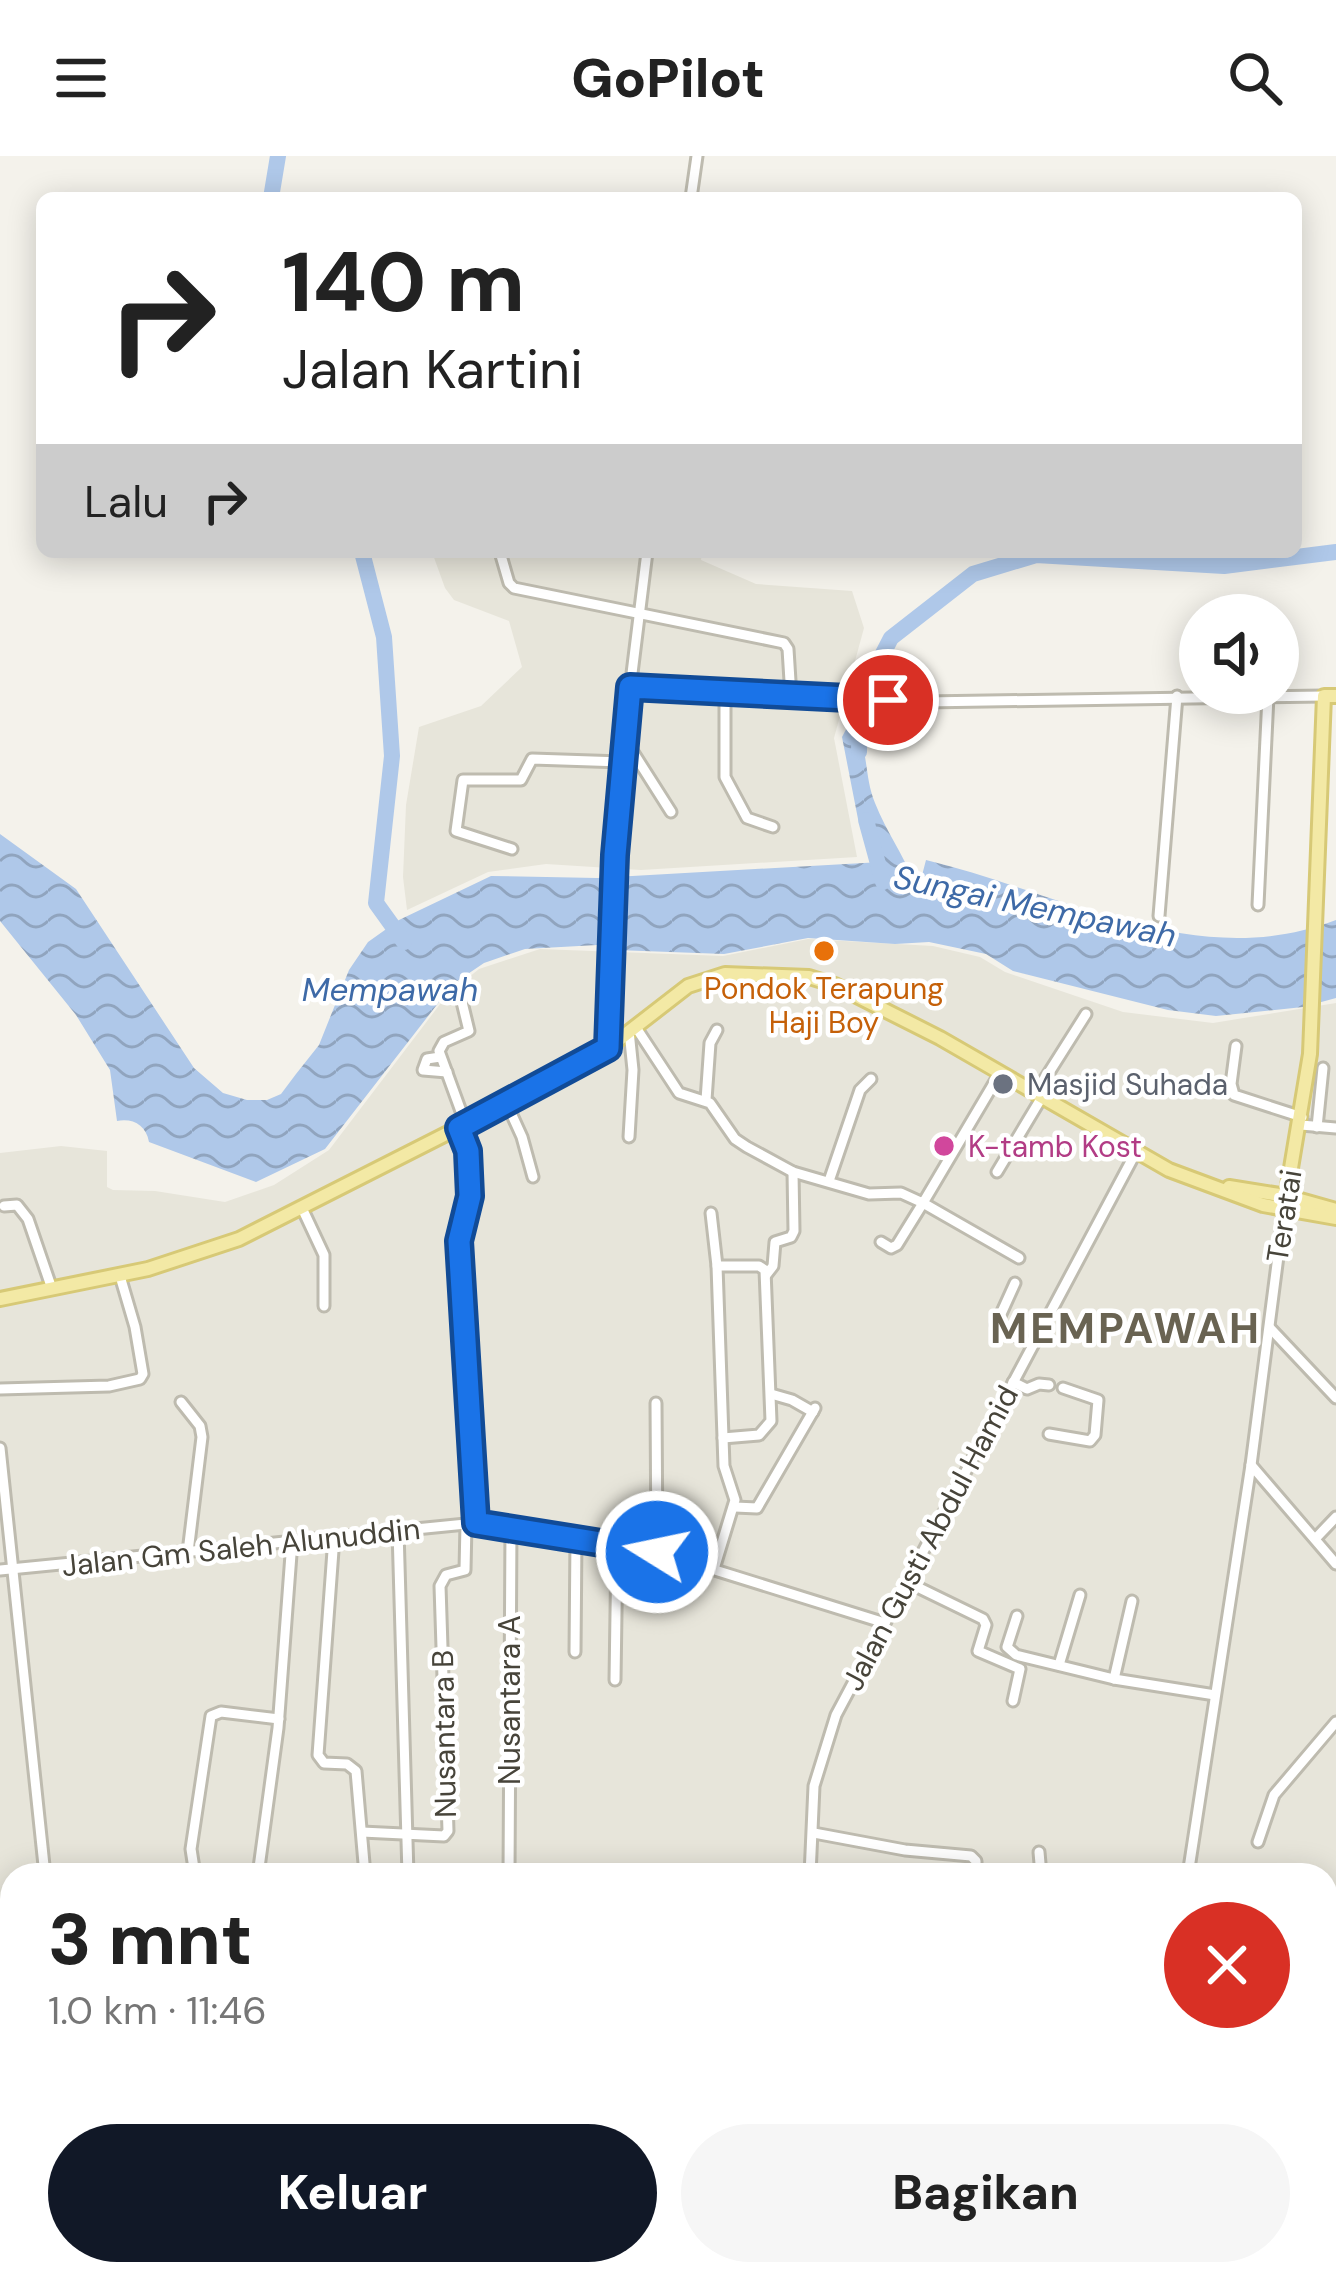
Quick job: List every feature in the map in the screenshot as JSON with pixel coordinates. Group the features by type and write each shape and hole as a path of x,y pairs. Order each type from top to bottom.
{"main road":[{"name":"Teratai","path":"1285,1203 1301,1121 1315,1000 1330,696"},
{"path":"0,1299 120,1276 239,1239 507,1104 608,1048 688,986 725,974 809,977 850,991 1136,1152 1204,1185 1336,1214"}],"street":[{"path":"692,192 697,156"},
{"path":"502,558 514,588 784,643 791,697"},
{"path":"608,1048 622,762 646,558"},
{"path":"630,687 888,700 1177,696 1159,916"},
{"path":"724,694 725,777 747,818 773,827"},
{"path":"1299,696 1330,696"},
{"path":"1258,905 1267,714"},
{"path":"624,738 670,812"},
{"path":"512,849 456,831 463,780 522,779 532,759 622,762"},
{"path":"462,1002 469,1031 444,1042 440,1057 463,1126 470,1166 468,1211 459,1241 471,1524"},
{"path":"997,1172 1086,1014"},
{"path":"632,1028 679,1093 706,1100 735,1139 793,1172 869,1194 901,1193 1018,1258"},
{"path":"629,1137 632,1028"},
{"path":"706,1100 710,1043 717,1030"},
{"path":"1236,1046 1234,1095 1301,1121 1336,1128"},
{"path":"440,1057 427,1059 423,1070 447,1072"},
{"path":"1317,1126 1323,1068"},
{"path":"881,1242 891,1248 897,1245 1000,1073"},
{"path":"829,1181 860,1090 871,1079"},
{"path":"507,1104 522,1137 532,1178"},
{"name":"Jalan Gusti Abdul Hamid","path":"811,1863 814,1786 826,1737 1136,1152"},
{"path":"766,1275 773,1266 775,1242 791,1237 794,1231 793,1172"},
{"path":"4,1207 13,1203 22,1209 52,1289"},
{"name":"Teratai","path":"1190,1863 1251,1465 1285,1203"},
{"path":"302,1208 324,1255 325,1306"},
{"path":"711,1213 724,1466 735,1495 714,1569"},
{"path":"717,1266 759,1266 766,1275 772,1420 764,1433 723,1438"},
{"path":"0,1389 109,1386 140,1379 135,1327 120,1276"},
{"path":"1015,1283 996,1325 1033,1345"},
{"path":"1269,1327 1336,1398"},
{"path":"1013,1382 1027,1388 1049,1385"},
{"path":"1049,1434 1090,1442 1095,1436 1098,1400 1063,1388"},
{"path":"735,1507 752,1510 760,1504 814,1410 771,1394"},
{"path":"182,1402 200,1426 202,1437 188,1552"},
{"path":"656,1403 657,1552"},
{"path":"0,1448 44,1863"},
{"path":"1251,1465 1336,1564"},
{"path":"1316,1538 1336,1517"},
{"name":"Nusantara B","path":"398,1530 408,1834 444,1836 448,1831 440,1586 446,1575 465,1570 471,1524"},
{"name":"Jalan Gm Saleh Alunuddin","path":"0,1570 398,1530 511,1526 657,1552 885,1623"},
{"name":"Nusantara A","path":"509,1863 511,1526"},
{"path":"334,1537 318,1755 324,1763 347,1764 356,1771 364,1863"},
{"path":"575,1652 576,1537"},
{"path":"260,1863 279,1719 292,1541"},
{"path":"615,1679 617,1545"},
{"path":"907,1582 983,1619 986,1625 979,1653 1021,1669 1012,1702"},
{"path":"1059,1665 1080,1595"},
{"path":"1114,1678 1132,1601"},
{"path":"1017,1616 1008,1650 1114,1678 1215,1695"},
{"path":"193,1863 190,1850 211,1716 221,1712 279,1719"},
{"path":"1258,1842 1274,1795 1336,1722"},
{"path":"362,1832 408,1834 409,1863"},
{"path":"814,1833 970,1856 976,1863"},
{"path":"1040,1852 1040,1863"}],"shaded area":[{"path":"434,558 701,558 756,584 852,591 864,628 834,738 857,857 641,870 546,864 488,872 407,910 403,877 406,805 419,727 481,706 522,667 509,621 454,600"},
{"path":"808,939 933,946 980,957 1005,972 1123,1012 1213,1023 1336,1003 1336,1863 0,1863 0,1153 61,1146 107,1151 107,1187 113,1190 225,1202 274,1185 329,1150 447,995 479,969 540,949 723,956"}],"water":[{"name":"Mempawah","path":"851,720 861,740 875,803 914,882 920,883 926,860 1129,922 1232,938 1284,934 1336,920 1336,998 1303,1007 1216,1016 1168,1010 1013,971 986,954 929,942 808,938 724,954 616,950 597,945 525,949 484,963 453,984 325,1149 256,1182 149,1142 138,1124 117,1121 110,1070 76,1015 0,921 0,834 76,889 194,1068 223,1093 267,1100 281,1094 319,1045 349,970 368,942 399,920 491,876 597,878 881,862 858,819 842,737"}],"waterway":[{"path":"272,192 278,156"},
{"path":"1302,556 1336,552"},
{"path":"364,558 384,637 392,756 376,903 404,942"},
{"path":"859,752 860,698 891,638 973,574 1026,558"},
{"path":"1087,558 1224,566 1288,558"},
{"name":"Sungai Mempawah","path":"866,820 883,882"}],"place":[{"name":"Pondok Terapung Haji Boy","path":"824,951"},
{"name":"Masjid Suhada","path":"1003,1084"},
{"name":"K-tamb Kost","path":"944,1146"}],"district":[{"name":"MEMPAWAH","path":"1126,1328"}],"route":[{"path":"657,1552 476,1523 459,1241 468,1211 470,1166 459,1128 608,1048 615,855 630,687 888,700"}]}
